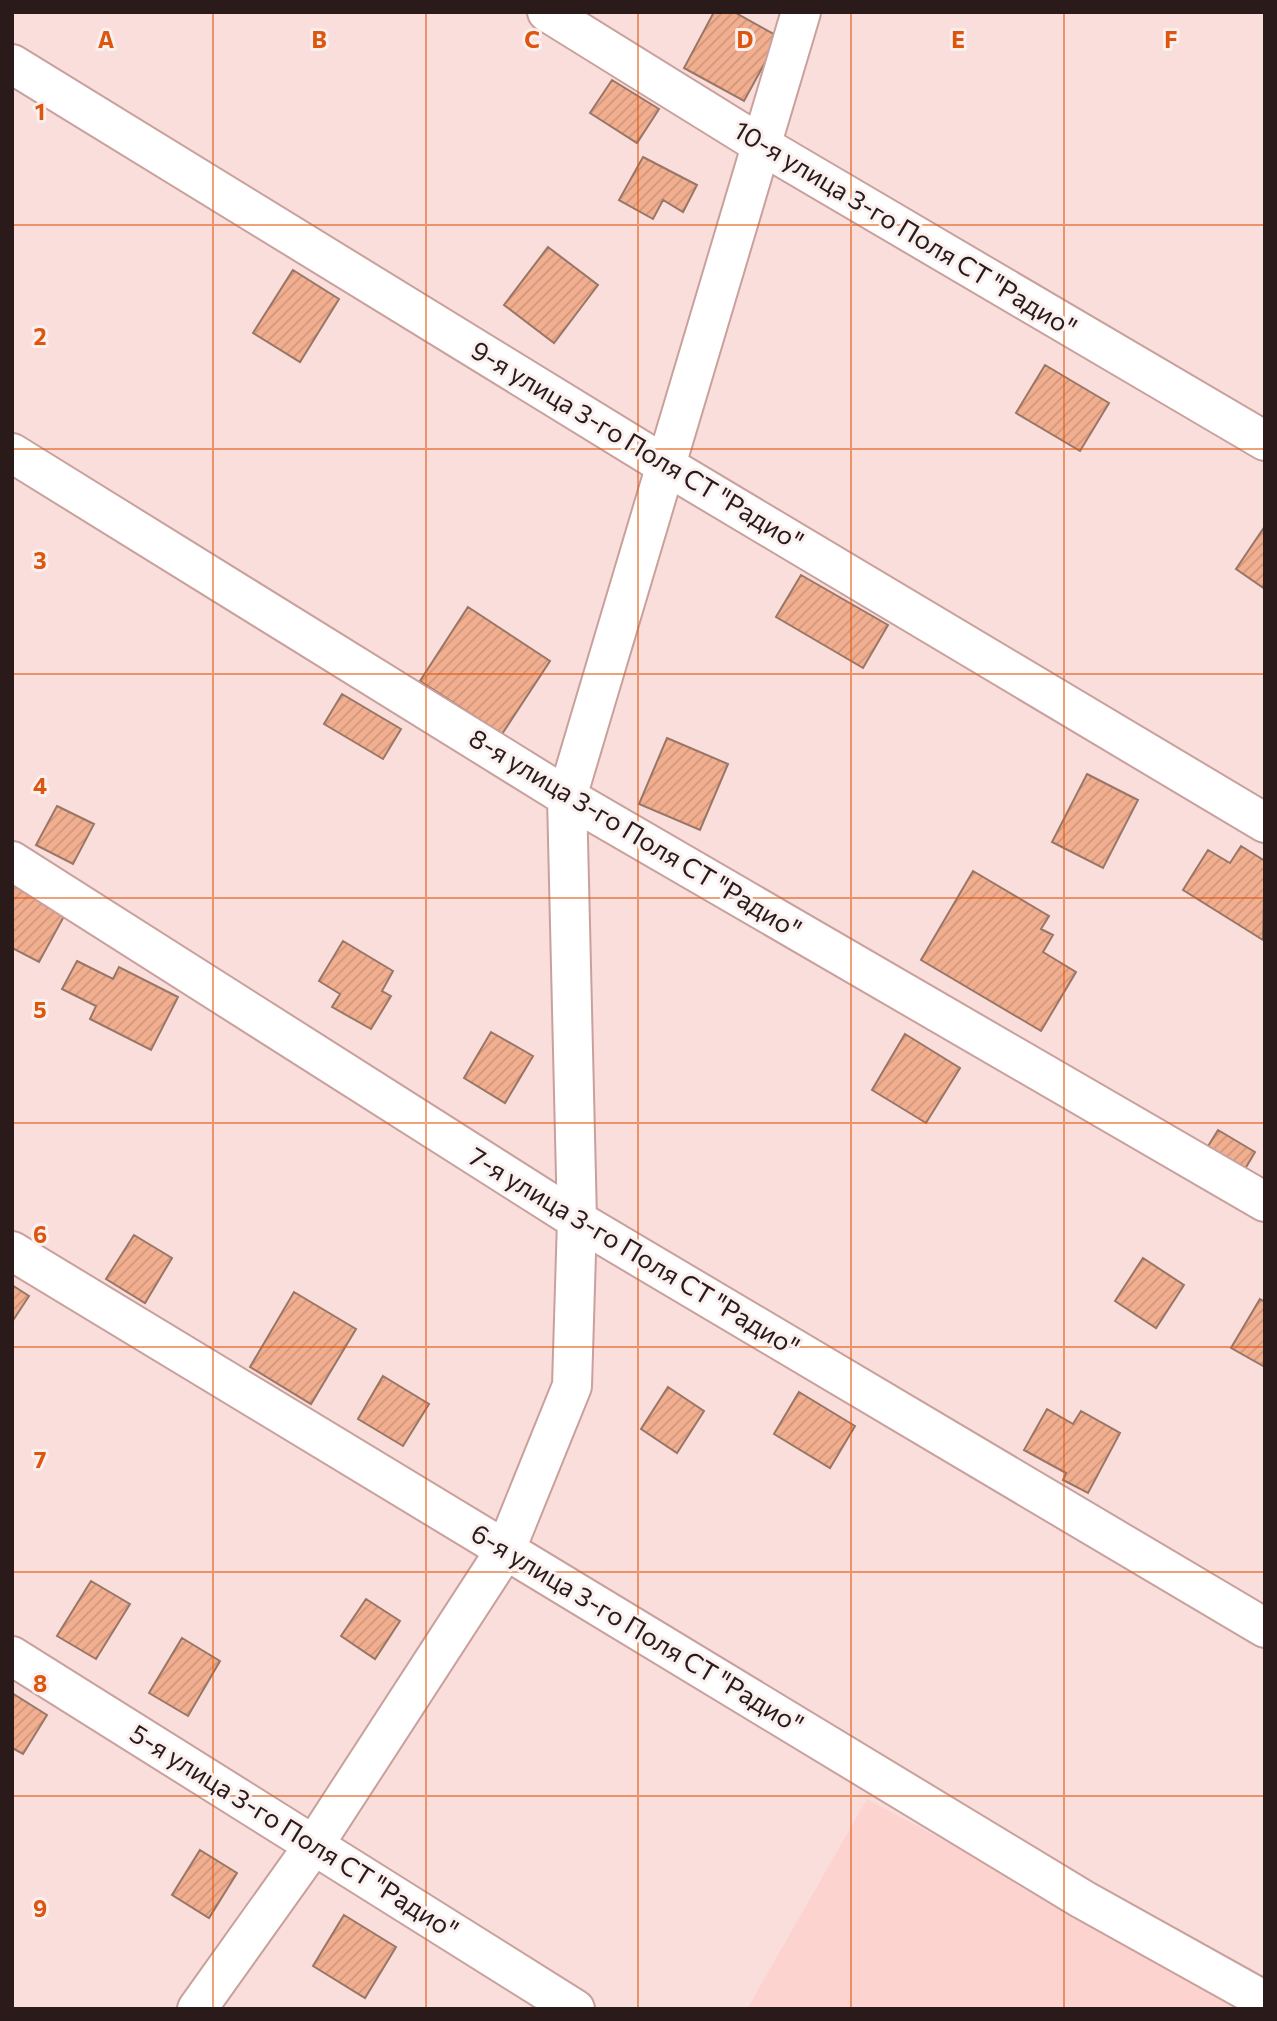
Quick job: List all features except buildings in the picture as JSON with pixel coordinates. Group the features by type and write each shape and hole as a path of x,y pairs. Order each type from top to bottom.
{"street":[{"name":"10-я улица 3-го Поля СТ \"Радио\"","path":"547,12 763,146 1265,442"},
{"path":"197,2009 314,1845 506,1549 572,1386 577,1220 567,797 801,12"},
{"name":"9-я улица 3-го Поля СТ \"Радио\"","path":"12,64 665,465 1265,823"},
{"name":"8-я улица 3-го Поля СТ \"Радио\"","path":"12,453 567,797 1265,1202"},
{"name":"7-я улица 3-го Поля СТ \"Радио\"","path":"12,861 577,1220 1265,1628"},
{"name":"6-я улица 3-го Поля СТ \"Радио\"","path":"12,1251 1082,1899 1265,2001"},
{"name":"5-я улица 3-го Поля СТ \"Радио\"","path":"12,1656 575,2009"}],"shaded area":[{"path":"867,1799 1258,2009 747,2009"}]}
